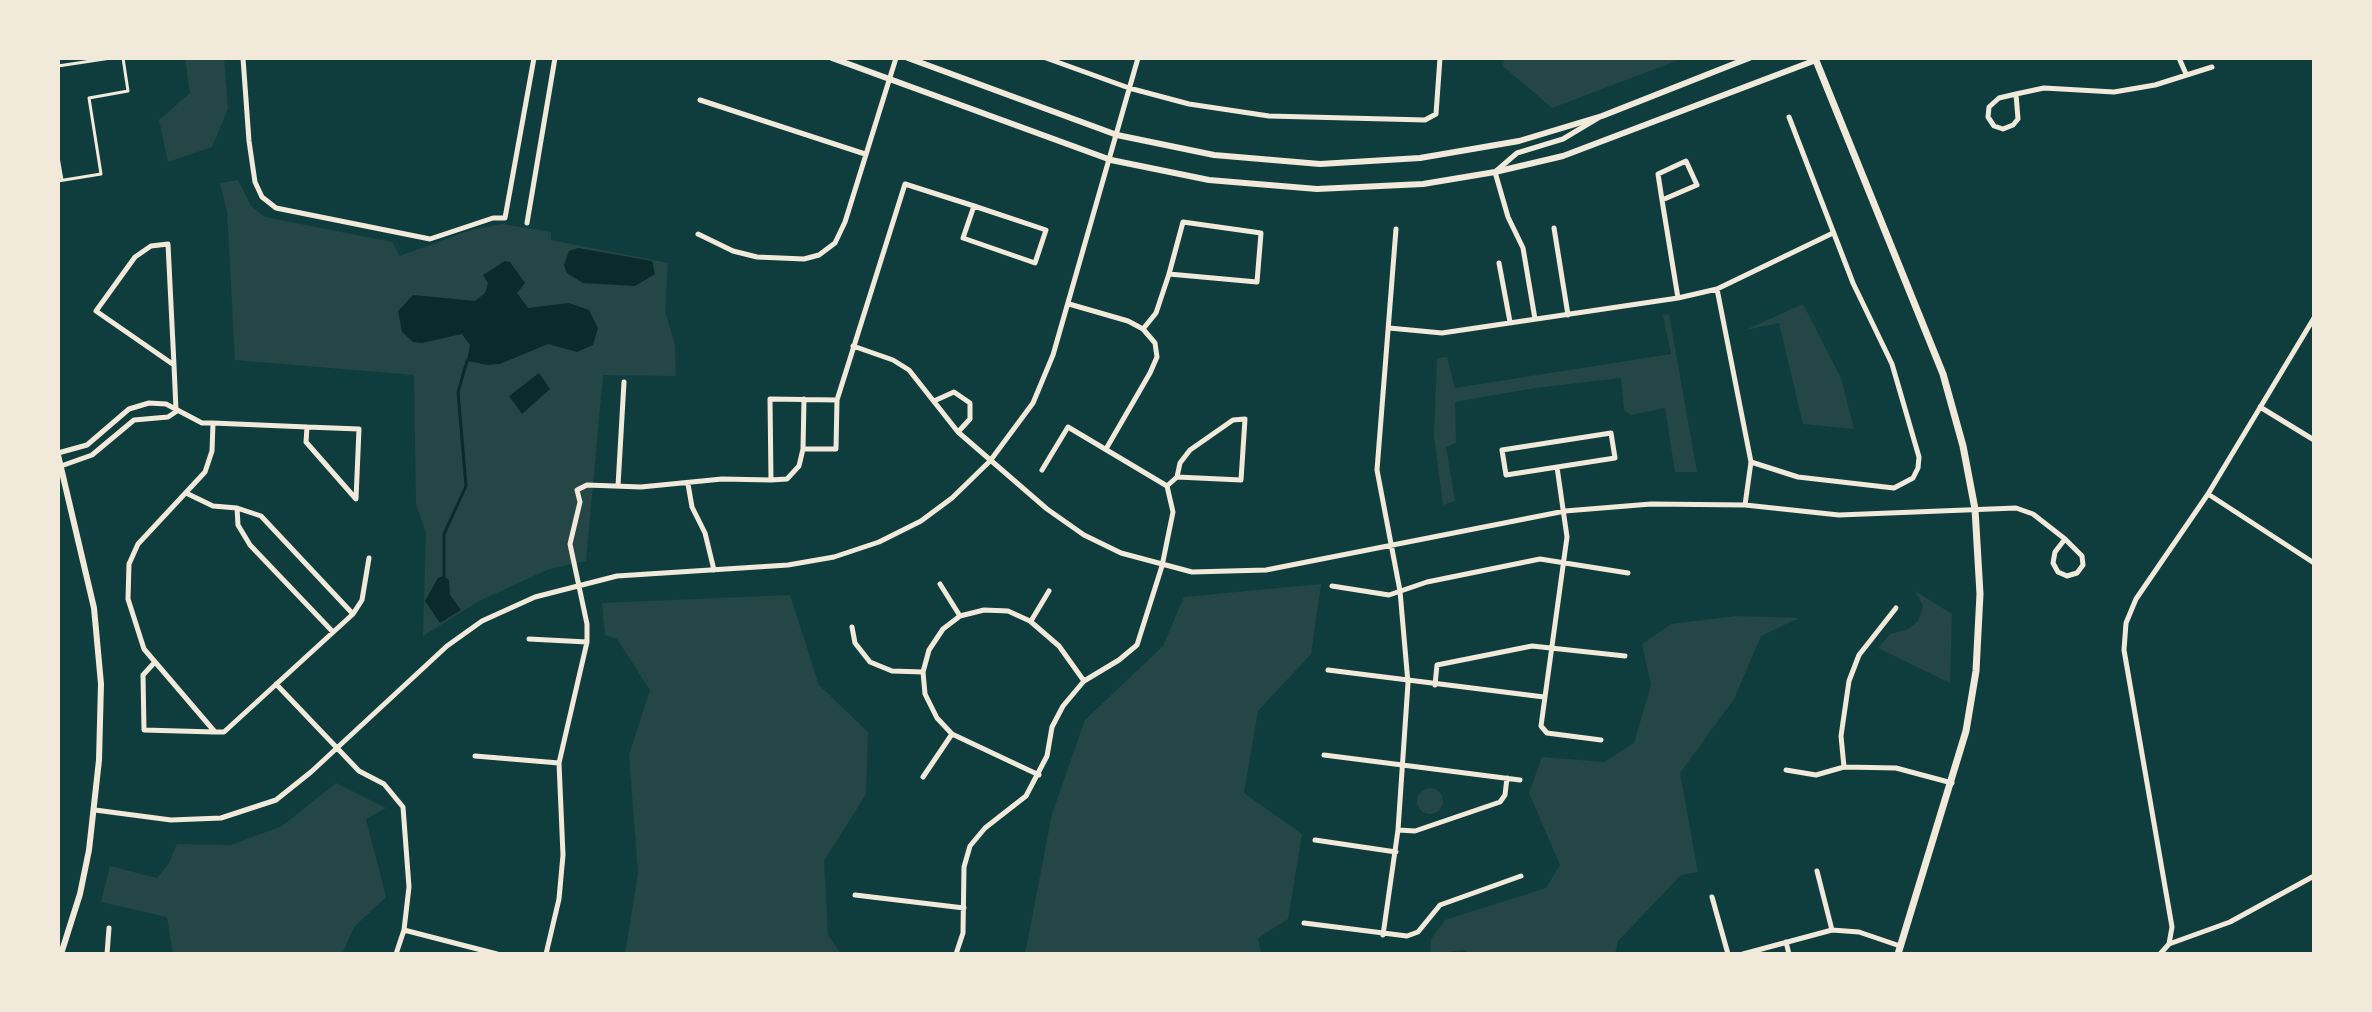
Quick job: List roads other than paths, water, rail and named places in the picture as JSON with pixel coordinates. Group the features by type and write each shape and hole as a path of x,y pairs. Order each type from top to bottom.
{"main road":[{"path":"1817,59 1943,374 1963,446 1975,509 1980,594 1976,671 1953,783 1899,950"}],"street":[{"path":"243,58 255,182 262,197 276,208 430,239 493,218 505,218 534,58"},
{"path":"527,223 555,58"},
{"path":"832,58 1111,160 1209,180 1317,189 1423,184 1563,156 1817,59"},
{"path":"698,234 744,255 804,259 819,255 841,233 896,58"},
{"path":"908,58 1117,135 1255,160 1369,163 1467,151 1602,116 1749,58"},
{"path":"1046,58 1129,88 1189,104 1269,116 1425,120 1436,114 1440,58"},
{"path":"95,810 171,820 221,818 276,800 447,646 482,621 535,597 617,576 803,563 834,557 879,542 921,521 952,498 990,461 1033,403 1069,304 1138,58"},
{"path":"2179,58 2186,74"},
{"path":"2016,94 2018,119 2003,129 1994,126 1988,117 1989,107 1999,98 2016,94 2044,88 2114,92 2212,67"},
{"path":"700,100 865,154"},
{"path":"1495,172 1517,153 1563,139 1602,116"},
{"path":"1751,462 1798,477 1894,488 1913,478 1918,468 1919,457 1892,364 1833,233 1789,117"},
{"path":"1662,200 1697,185 1686,161 1658,174 1662,200 1678,298"},
{"path":"1495,172 1508,217 1523,248 1535,319"},
{"path":"803,449 836,449 837,400 905,184 974,206 1046,230 1035,263 963,238 974,206"},
{"path":"1143,329 1156,313 1183,222 1261,233 1257,282 1169,274"},
{"path":"1554,228 1568,315"},
{"path":"1383,935 1396,852 1408,683 1400,591 1377,470 1396,229"},
{"path":"1389,328 1442,333 1678,298 1717,289 1833,233"},
{"path":"174,365 96,311 135,257 151,246 168,244 177,411"},
{"path":"1499,263 1510,322"},
{"path":"1717,289 1751,462 1745,505"},
{"path":"1069,304 1143,329 1155,343 1157,357 1106,449"},
{"path":"2169,944 2172,927 2168,895 2124,634 2136,599 2208,494 2314,318"},
{"path":"853,346 893,360 909,370 958,432 1084,535 1121,553 1162,566 1229,574 1565,511 1651,504 1745,505 1839,515 1928,514 2016,508 2033,514 2065,539 2082,556 2083,565 2077,573 2067,576 2058,572 2053,563 2055,552 2065,539"},
{"path":"618,486 624,382"},
{"path":"934,401 954,392 970,403 970,419 958,432"},
{"path":"771,480 770,399 837,400"},
{"path":"546,954 559,899 563,855 559,763 587,642 587,624 570,544 580,502 577,490 587,485 787,479 799,466 803,449 804,399"},
{"path":"61,954 80,894 95,810 101,684 94,608 58,454 87,445 129,409 166,404 202,423 213,423 359,429 356,499 306,442 307,427"},
{"path":"2260,407 2314,440"},
{"path":"61,466 92,455 134,420 168,417 177,411"},
{"path":"1167,486 1177,477 1180,463 1190,450 1233,420 1245,419 1241,480 1177,477"},
{"path":"213,423 212,451 205,472 138,544 129,564 128,599 136,631 154,663 215,732"},
{"path":"956,954 963,933 964,867 970,846 985,828 1026,796 1039,775 1052,727 1063,706 1084,681 1137,645 1162,566 1173,512 1167,486 1068,427 1042,470"},
{"path":"1611,433 1615,458 1557,467 1506,475 1502,450 1611,433"},
{"path":"1557,467 1567,537 1541,726 1547,733 1601,740"},
{"path":"688,484 692,507 705,533 714,570"},
{"path":"186,493 213,506 237,508 261,516 353,614"},
{"path":"2208,494 2314,563"},
{"path":"237,508 238,525 250,545 333,632"},
{"path":"154,663 143,675 144,730 224,732 353,614 362,600 369,558"},
{"path":"1332,586 1389,595 1427,582 1540,559 1628,573"},
{"path":"940,584 960,616"},
{"path":"1030,621 1049,591"},
{"path":"1844,767 1841,736 1849,681 1859,655 1896,608"},
{"path":"1039,775 952,734 937,718 925,694 923,672 929,650 943,629 960,616 984,610 1008,611 1030,621 1059,646 1084,681"},
{"path":"852,627 855,643 870,662 892,671 923,672"},
{"path":"529,639 587,642"},
{"path":"1435,686 1437,665 1532,646 1625,656"},
{"path":"1328,670 1408,683 1544,697"},
{"path":"276,684 359,771 384,784 403,807 409,887 404,930 396,954"},
{"path":"923,777 952,734"},
{"path":"1324,755 1404,768 1520,780"},
{"path":"475,756 559,763"},
{"path":"1786,770 1816,775 1844,767 1896,768 1953,783"},
{"path":"1398,830 1415,831 1500,802 1505,795 1507,778"},
{"path":"1315,840 1396,852"},
{"path":"1817,871 1832,930"},
{"path":"1304,923 1400,937 1418,932 1440,905 1521,876"},
{"path":"2160,954 2169,944 2230,922 2314,876"},
{"path":"855,895 964,908"},
{"path":"1712,897 1728,954"},
{"path":"107,954 109,928"},
{"path":"404,930 497,954"},
{"path":"1743,954 1832,930 1859,932 1899,950"},
{"path":"1786,942 1789,954"}],"lane":[{"path":"58,66 111,58"},
{"path":"58,157 60,181 101,174 89,98 128,91 123,58"}],"waterway":[{"path":"444,576 444,534 466,486 458,392 467,361"}]}
